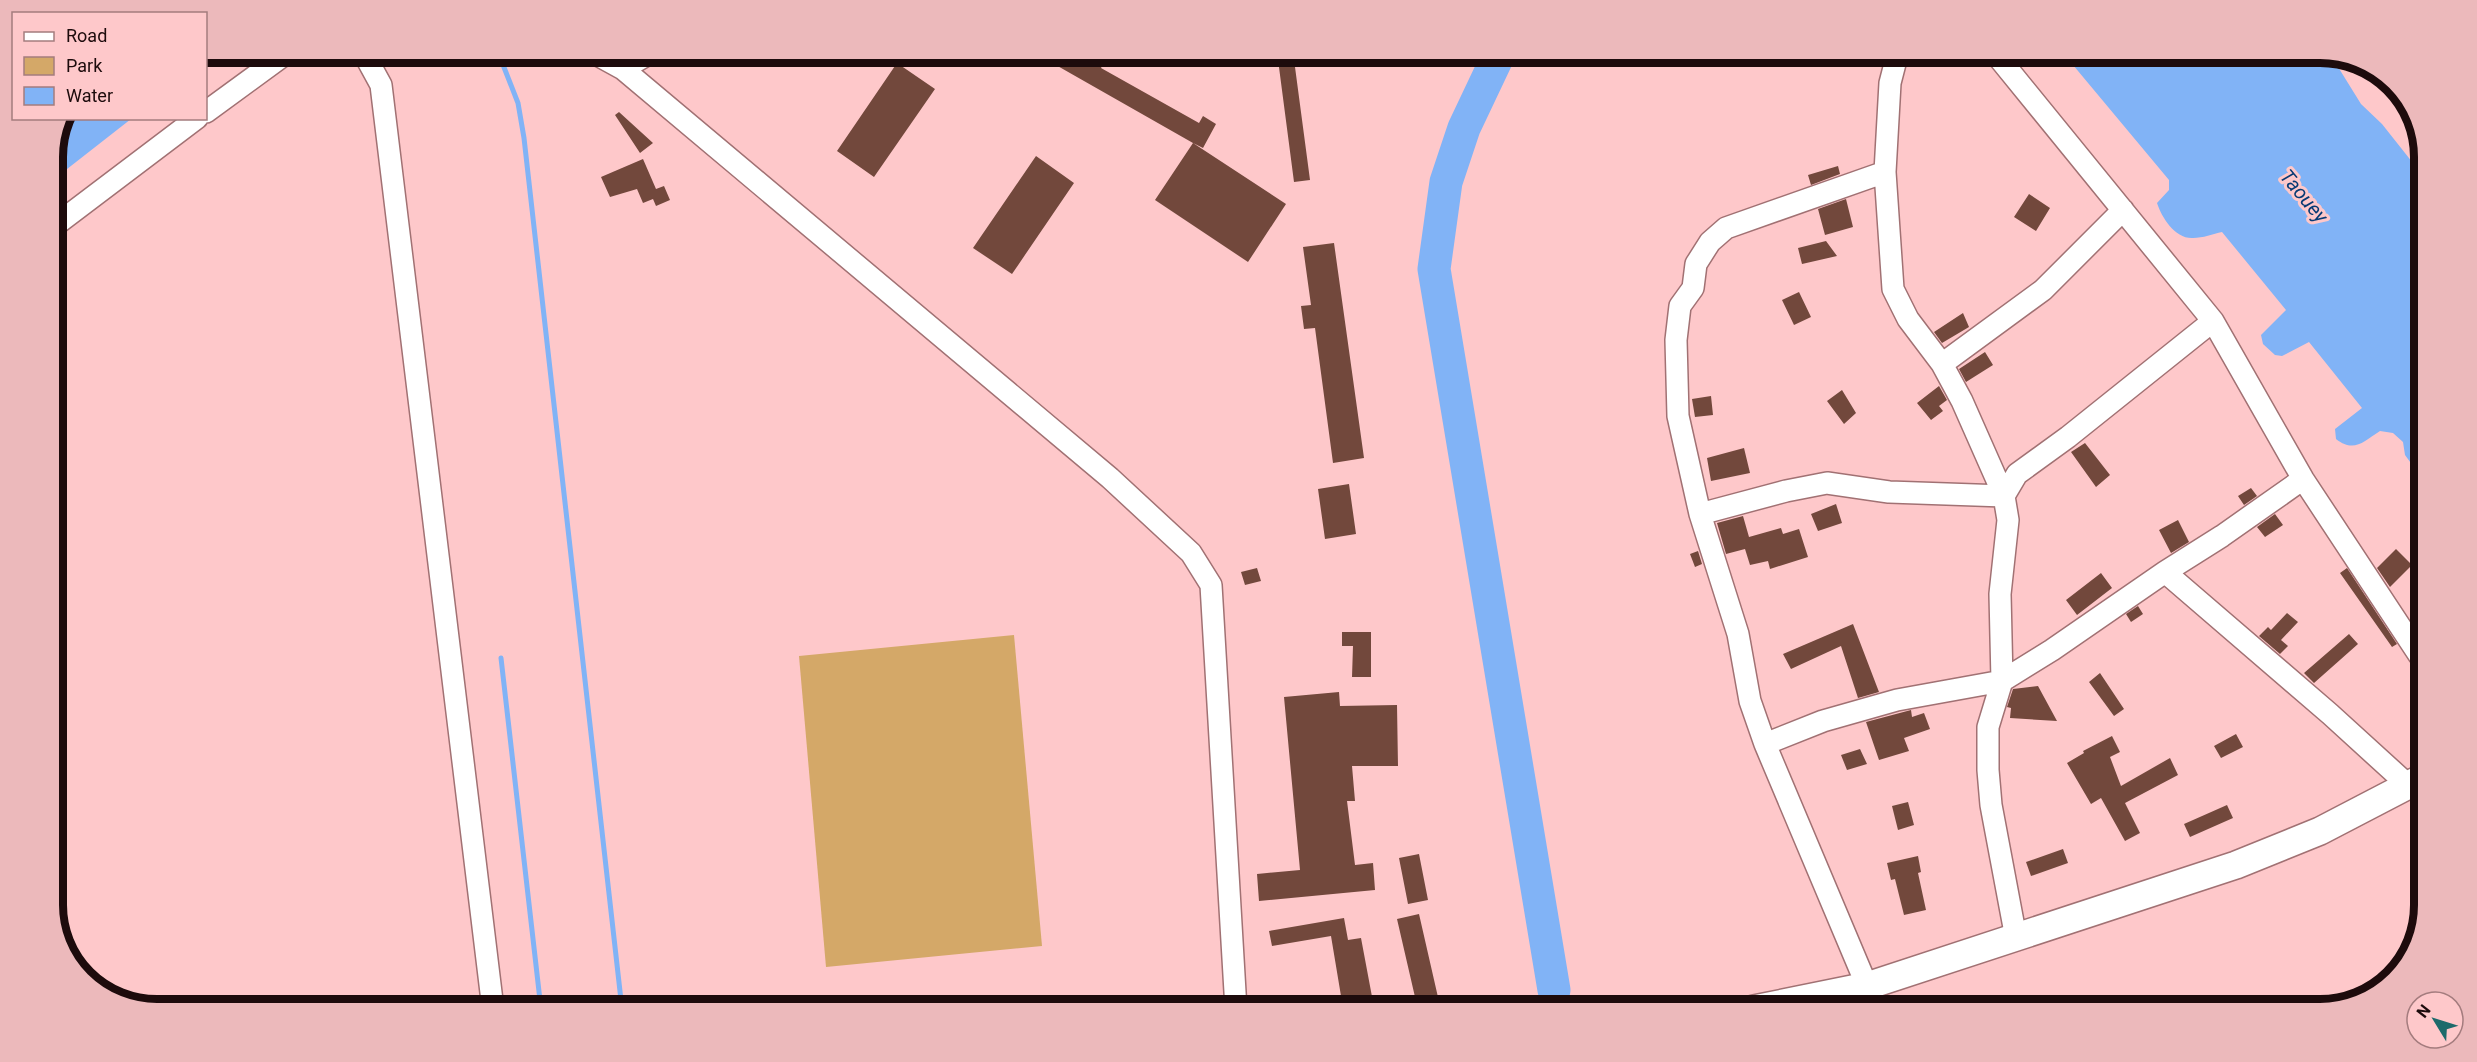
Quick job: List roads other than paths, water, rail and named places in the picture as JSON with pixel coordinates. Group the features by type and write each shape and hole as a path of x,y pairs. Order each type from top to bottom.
{"street":[{"path":"207,111 273,63"},
{"path":"369,63 381,84 492,999"},
{"path":"612,63 623,69 1110,478 1191,554 1211,585 1235,999"},
{"path":"623,69 633,63"},
{"path":"1895,63 1890,83 1885,172 1893,289 1908,319 1942,364 2004,496 2008,520 2000,594 2002,681 1988,727 1988,770 1991,805 2016,938"},
{"path":"2003,63 2213,321 2303,479 2414,646"},
{"path":"63,219 194,120"},
{"path":"1866,986 1765,744 1750,701 1738,634 1700,514 1678,416 1676,340 1680,306 1693,288 1696,264 1710,242 1726,228 1885,172"},
{"path":"1942,364 2043,290 2122,210"},
{"path":"2004,496 2017,474 2068,437 2213,321"},
{"path":"1765,744 1823,721 1897,700 2002,681 2222,536 2303,479"},
{"path":"1700,514 1786,491 1827,483 1889,492 2004,496"},
{"path":"1805,999 1866,986 2236,865 2320,831 2413,783 2165,572"}],"water":[{"name":"Taouey","path":"2071,63 2337,65 2361,104 2382,124 2414,164 2414,467 2405,455 2403,442 2393,433 2380,431 2353,446 2336,439 2335,429 2362,408 2309,342 2282,356 2275,355 2263,344 2261,335 2286,310 2222,232 2193,238 2180,235 2170,226 2157,203 2169,190 2169,180"},
{"path":"71,120 130,120 63,172 63,150"}],"waterway":[{"path":"502,63 518,103 524,138 621,999"},
{"path":"1495,63 1464,128 1446,182 1434,269 1554,990"},
{"path":"501,658 540,999"}]}
